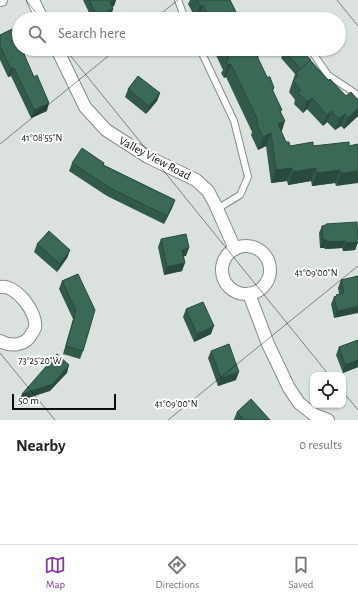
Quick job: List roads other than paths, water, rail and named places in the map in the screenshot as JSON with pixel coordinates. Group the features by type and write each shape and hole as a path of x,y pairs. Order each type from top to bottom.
{"street":[{"path":"33,0 39,12"},
{"name":"Valley View Road","path":"60,56 85,107 106,130 148,156 196,180 208,191 238,248"},
{"path":"249,247 256,249 267,259 269,266 267,281 262,287 249,294 243,294 232,289 227,285 222,274 223,262 230,253 238,248 249,247"},
{"path":"0,287 3,286 11,289 25,300 34,317 35,328 30,337 22,343 14,345 0,341"},
{"path":"249,294 268,344 289,388 299,403 313,414 328,420"}],"lane":[{"path":"178,0 182,12"},
{"path":"203,56 234,121 248,177 240,195 217,209"},
{"path":"315,56 328,74 358,95"}]}
